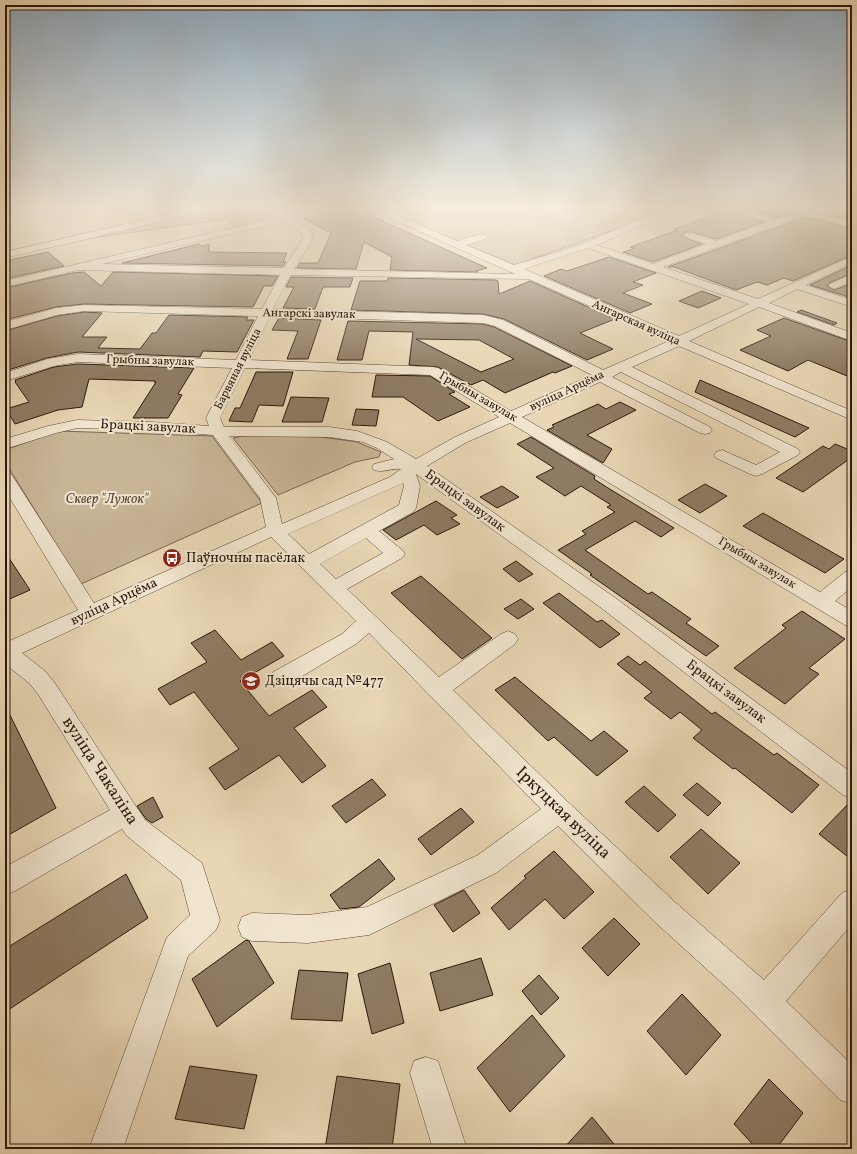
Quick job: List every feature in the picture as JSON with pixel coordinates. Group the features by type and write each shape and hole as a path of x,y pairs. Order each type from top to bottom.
{"street":[{"path":"5,284 89,264"},
{"name":"Барвяная вуліца","path":"276,530 268,498 218,431 213,418 292,264"},
{"name":"Ангарская вуліца","path":"502,264 677,342 852,416"},
{"path":"514,269 530,264"},
{"path":"644,264 852,337"},
{"path":"653,267 661,264"},
{"name":"вуліца Арцёма","path":"5,652 412,470 460,440 513,417 601,375 677,342 842,264"},
{"path":"77,267 534,278"},
{"path":"834,286 852,277"},
{"path":"811,278 852,291"},
{"path":"795,285 852,304"},
{"name":"Ангарскі завулак","path":"5,326 56,312 84,308 483,319 499,323 705,430"},
{"name":"Грыбны завулак","path":"5,377 52,362 78,358 433,370 852,620"},
{"path":"621,367 792,452 756,472 722,455"},
{"name":"Брацкі завулак","path":"5,444 53,429 77,424 151,426 218,431 344,433 382,445 412,470 607,602 852,787"},
{"path":"307,563 407,508 412,486 412,470 395,464 380,467"},
{"path":"5,477 90,613"},
{"name":"Іркуцкая вуліца","path":"276,530 307,563 369,621 559,810 666,913 765,1002 852,1088"},
{"path":"334,588 396,554 367,530"},
{"path":"821,601 852,577"},
{"path":"281,678 349,638 369,621"},
{"path":"438,689 508,639"},
{"name":"вуліца Чакаліна","path":"5,652 37,677 46,688 136,828 192,872 206,920 177,947 106,1149"},
{"path":"252,926 308,929 369,921 487,864 559,810"},
{"path":"5,882 126,814"},
{"path":"765,1002 852,903"},
{"path":"426,1073 450,1149"}],"green space":[{"name":"Сквер \"Лужок\"","path":"58,431 212,436 262,503 81,584 5,462 5,450"},
{"path":"248,435 322,437 357,442 381,452 379,457 355,462 278,495 233,438"}],"building":[{"path":"5,264 62,264 64,266 5,279"},
{"path":"168,264 285,264 283,266"},
{"path":"299,264 358,264 356,269 297,268"},
{"path":"391,264 478,264 487,268 476,271 478,272 390,270"},
{"path":"588,264 629,264 656,273 633,282 643,285 623,293 652,304 630,313 544,276 561,269 567,271"},
{"path":"677,264 832,264 793,281 784,278 767,285 757,282 736,290 674,267 668,267"},
{"path":"852,265 852,273 829,283 827,286 835,290 852,283 852,298 810,285"},
{"path":"84,272 101,286 113,272 278,276 272,286 264,286 253,307 84,304 56,307 5,320 5,288 72,273"},
{"path":"291,277 353,278 350,287 323,287 315,309 283,308 294,287 286,287"},
{"path":"388,278 496,280 498,281 499,294 530,281 615,319 580,333 613,349 587,360 504,319 483,314 351,310 360,281 387,281"},
{"path":"702,291 721,298 698,308 679,301"},
{"path":"801,310 837,323 834,325 797,312"},
{"path":"84,312 102,313 82,337 107,337 98,348 140,349 152,333 156,333 169,315 248,317 246,320 254,320 237,352 203,351 200,357 78,352 47,358 8,370 5,367 5,331 57,316"},
{"path":"279,318 321,320 308,359 287,359 298,331 272,330"},
{"path":"784,318 852,342 852,378 808,360 788,371 740,350 771,336 757,330"},
{"path":"348,321 483,324 494,327 572,366 555,373 553,372 505,393 483,380 471,385 438,367 409,365 413,332 369,331 362,360 337,360","holes":["416,339 479,340 514,359 481,372"]},
{"path":"78,364 194,368 178,394 182,395 168,418 133,418 156,382 154,382 155,381 89,379 82,407 58,410 15,424 6,409 29,402 15,380 54,367"},
{"path":"256,372 293,372 283,406 259,405 252,422 229,421 235,408 240,408"},
{"path":"376,375 430,376 455,392 449,394 470,407 438,421 403,397 372,397"},
{"path":"700,380 809,428 795,437 695,392"},
{"path":"291,397 329,398 322,422 282,422"},
{"path":"620,402 636,410 587,435 612,449 603,463 547,430 554,427 552,425 598,404 606,409"},
{"path":"356,409 379,410 376,426 352,425"},
{"path":"531,437 595,476 594,479 608,488 674,528 661,537 635,521 585,550 648,594 652,592 691,619 686,623 719,646 706,656 590,575 592,574 558,550 586,534 582,531 615,512 607,507 611,505 581,486 565,496 536,477 554,468 517,444"},
{"path":"835,444 852,451 852,457 803,492 776,478 823,446 829,449"},
{"path":"705,484 727,496 700,513 678,500"},
{"path":"502,486 519,497 497,508 480,497"},
{"path":"436,501 457,515 451,518 460,524 437,535 424,525 396,540 383,530"},
{"path":"763,513 844,559 825,573 743,526"},
{"path":"5,552 30,590 5,601"},
{"path":"516,561 533,574 519,582 503,569"},
{"path":"421,576 492,638 462,659 391,593"},
{"path":"559,593 597,622 602,620 620,634 600,648 543,603"},
{"path":"521,599 534,609 518,619 504,609"},
{"path":"802,611 845,639 809,668 819,674 785,704 734,668 786,628 782,625"},
{"path":"215,630 241,660 272,642 284,656 240,681 269,716 312,690 327,707 294,728 326,766 302,783 279,755 225,790 209,768 239,749 194,692 170,705 158,689 207,662 191,643"},
{"path":"628,656 640,665 645,661 712,714 715,712 774,755 777,753 819,785 792,813 735,768 733,769 693,738 702,730 680,712 671,719 644,698 652,692 617,664"},
{"path":"515,677 591,741 604,731 628,751 597,776 554,737 548,741 495,690"},
{"path":"5,705 56,808 5,837"},
{"path":"372,779 386,795 346,823 332,806"},
{"path":"697,783 721,803 708,816 683,795"},
{"path":"644,786 676,815 658,832 625,802"},
{"path":"153,797 163,817 152,823 146,819 137,806"},
{"path":"852,800 852,860 819,834"},
{"path":"461,808 474,822 431,855 418,839"},
{"path":"701,829 740,863 708,894 670,857"},
{"path":"554,851 594,892 564,919 545,899 509,930 491,908 526,878 524,876"},
{"path":"379,859 395,879 359,907 340,909 330,895"},
{"path":"126,874 148,918 5,1012 5,949"},
{"path":"464,890 480,913 453,932 434,905"},
{"path":"614,918 640,944 608,976 582,948"},
{"path":"246,940 249,941 274,983 217,1027 192,979"},
{"path":"481,958 493,995 440,1011 430,973"},
{"path":"390,963 404,1023 372,1034 358,974"},
{"path":"299,970 348,973 342,1021 291,1019"},
{"path":"539,975 559,998 541,1015 522,991"},
{"path":"682,994 721,1035 686,1075 647,1031"},
{"path":"532,1015 565,1056 510,1112 477,1068"},
{"path":"190,1066 257,1075 244,1129 175,1119"},
{"path":"337,1076 400,1084 392,1149 325,1149"},
{"path":"769,1079 803,1113 776,1149 757,1149 734,1124"},
{"path":"592,1117 618,1149 563,1149"}],"place":[{"name":"Паўночны пасёлак","path":"172,558"},
{"name":"Дзіцячы сад №477","path":"251,681"}]}
